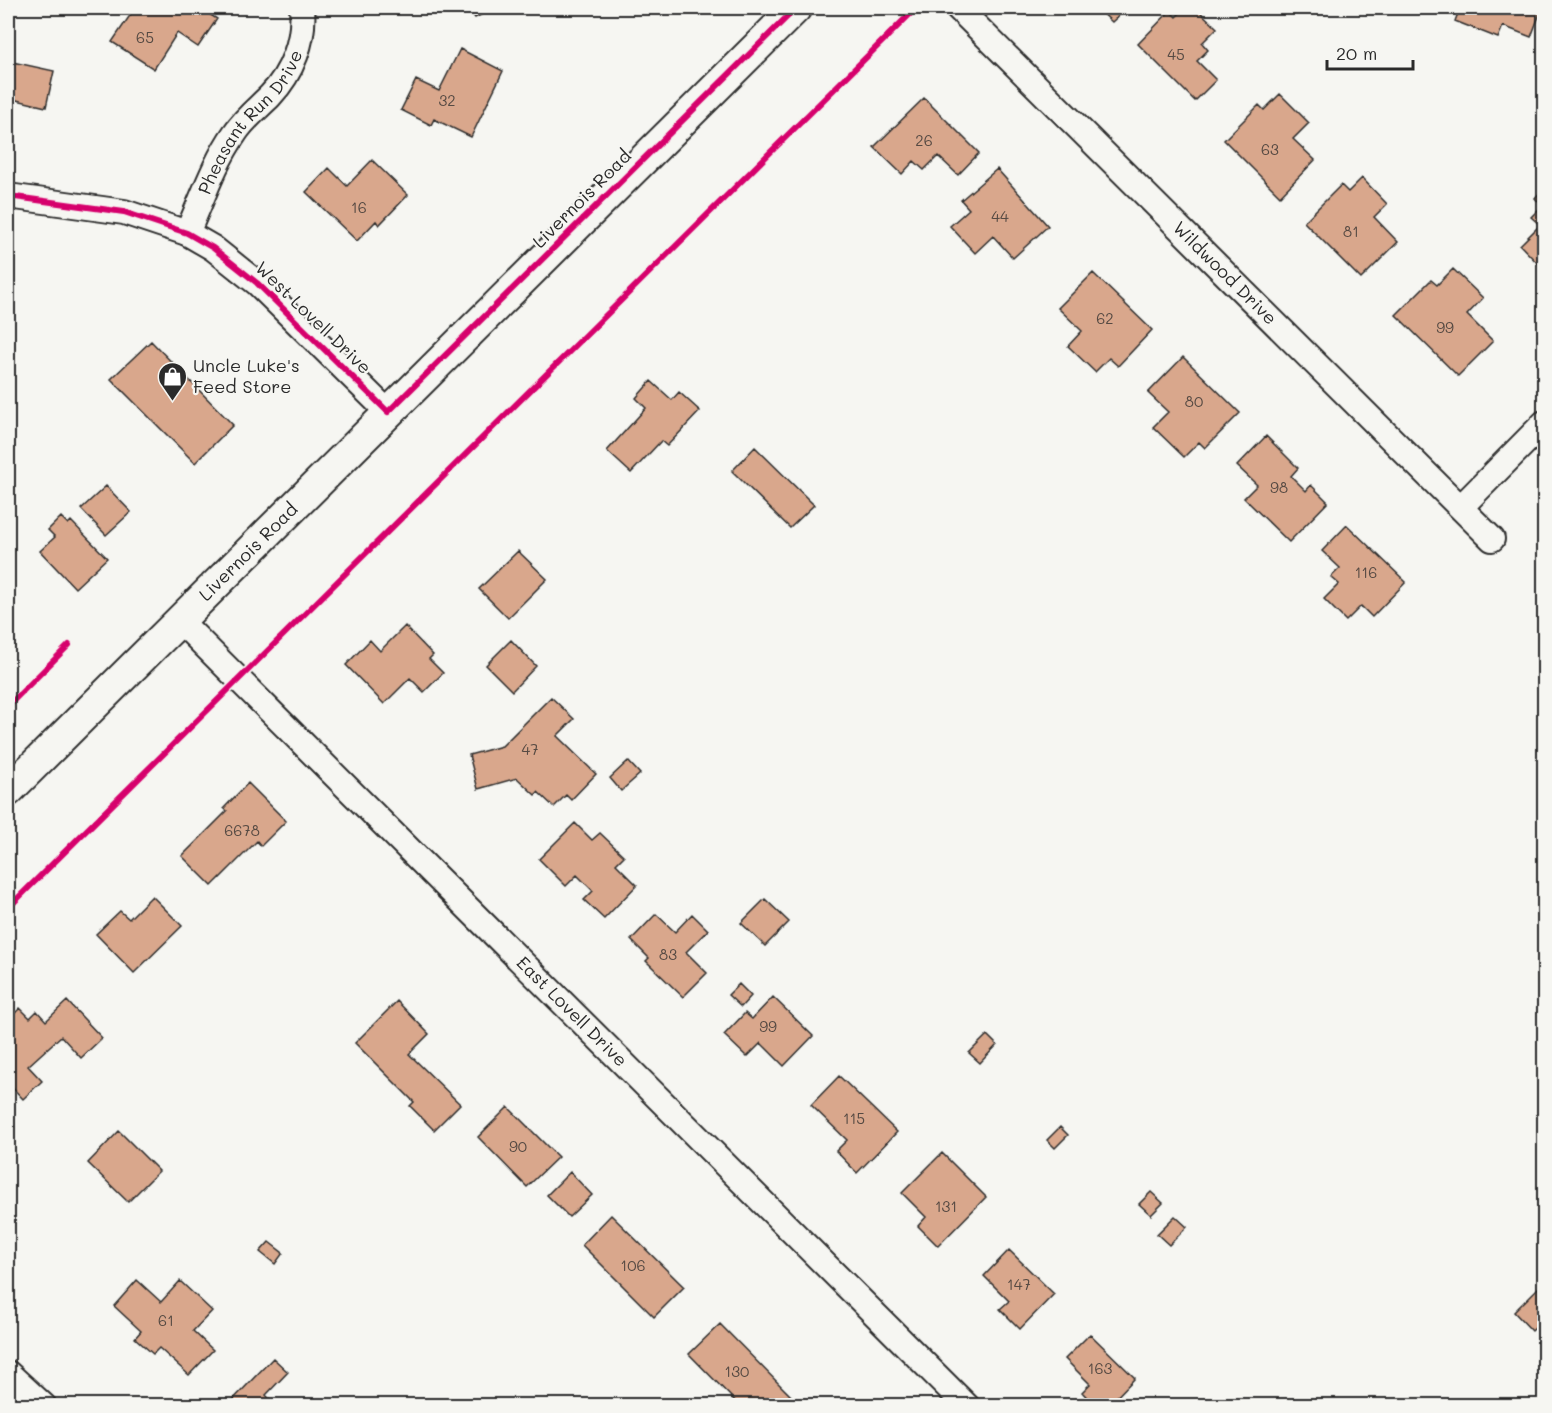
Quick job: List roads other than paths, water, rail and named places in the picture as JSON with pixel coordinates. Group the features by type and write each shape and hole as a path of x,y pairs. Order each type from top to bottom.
{"street":[{"name":"Pheasant Run Drive","path":"187,233 218,161 234,133 283,82 293,65 302,33 302,8"},
{"name":"Livernois Road","path":"8,791 178,619 796,8"},
{"name":"Wildwood Drive","path":"958,8 1492,539"},
{"name":"West Lovell Drive","path":"8,196 124,212 187,233 213,248 257,283 388,412"},
{"path":"1461,507 1545,423"},
{"name":"East Lovell Drive","path":"178,619 967,1406"},
{"path":"8,1373 44,1406"}],"place":[{"name":"Uncle Luke's Feed Store","path":"172,402"}]}
